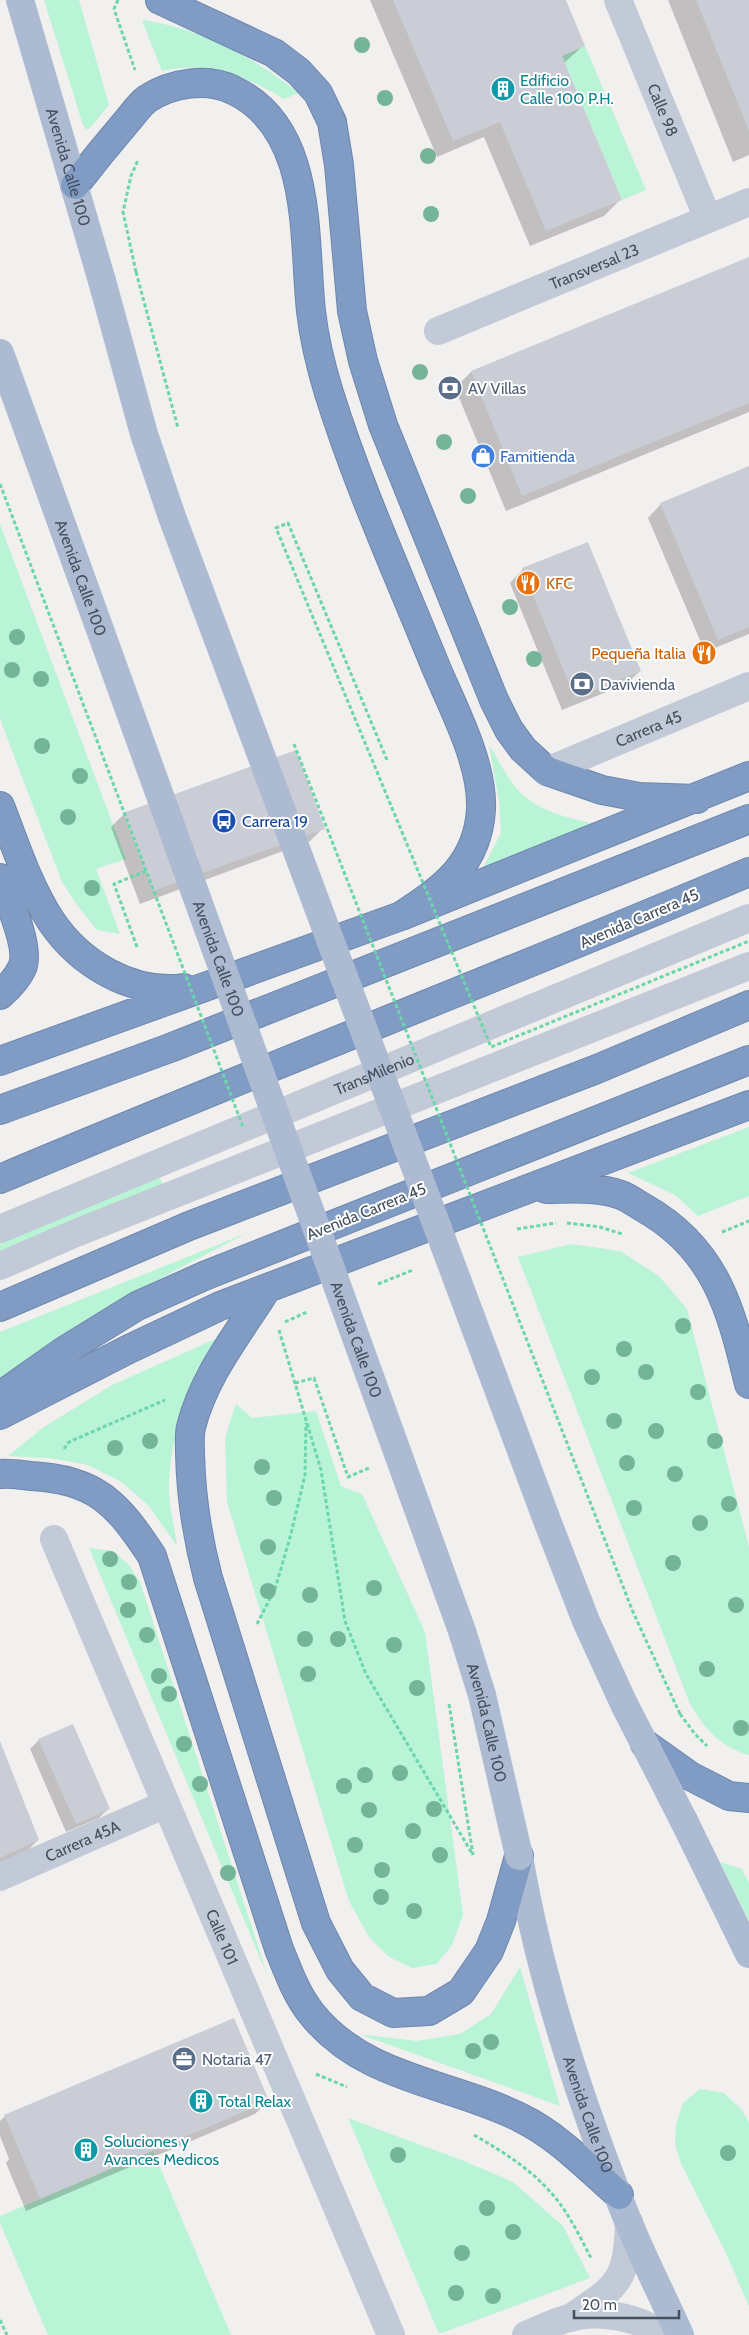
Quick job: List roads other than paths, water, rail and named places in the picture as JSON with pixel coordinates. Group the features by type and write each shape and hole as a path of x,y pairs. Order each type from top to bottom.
{"highway":[{"path":"160,0 274,53 299,72 318,94 332,122 339,165 352,311 362,361 383,425 494,700 509,730 523,748 547,771 602,790 639,798 697,799"},
{"path":"75,185 108,142 146,100 168,89 200,82 218,83 236,91 253,102 277,130 288,150 299,182 311,315 329,393 378,526 464,735 480,786 481,810 470,854 455,875 438,892 401,916"},
{"path":"0,1061 401,916 697,799 749,776"},
{"path":"0,806 41,903 52,922 76,950 105,971 136,985 157,989 181,989 213,984"},
{"path":"0,1110 170,1048 749,819"},
{"name":"Avenida Carrera 45","path":"0,1179 188,1100 580,943 749,872"},
{"path":"0,878 12,907 23,943 23,966 11,986 0,995"},
{"path":"0,1307 189,1226 597,1069 749,1006"},
{"name":"Avenida Carrera 45","path":"0,1396 64,1351 137,1306 204,1276 749,1060"},
{"path":"0,1415 129,1349 220,1306 749,1105"},
{"path":"524,1189 586,1188 621,1195 666,1220 691,1244 714,1278 733,1320 749,1384"},
{"path":"267,1288 222,1354 190,1428 190,1487 197,1536 208,1578 316,1923 340,1970 362,1998 393,2013 429,2011 461,1992 489,1951 501,1921 518,1856"},
{"path":"0,1474 43,1476 76,1482 103,1496 131,1524 152,1556 280,1949 295,1988 311,2013 334,2037 368,2061 487,2103 522,2118 566,2149 619,2195"},
{"path":"645,1744 690,1776 729,1796 749,1798"}],"main road":[{"name":"Avenida Calle 100","path":"20,0 75,185 144,434 175,524 586,1621 749,1954"},
{"name":"Avenida Calle 100","path":"0,353 456,1613 482,1695 544,1975 588,2113 629,2222 680,2335"}],"street":[{"name":"Calle 98","path":"618,0 708,220"},
{"name":"Transversal 23","path":"438,331 749,202"},
{"name":"Carrera 45","path":"547,771 749,686"},
{"name":"TransMilenio","path":"0,1229 749,918"},
{"path":"0,1266 85,1229 749,966"},
{"name":"Calle 101","path":"54,1539 391,2335"},
{"name":"Carrera 45A","path":"0,1877 166,1804"},
{"path":"526,2335 568,2318 609,2290 623,2270 628,2254 629,2222"},
{"path":"568,2318 593,2315 625,2318 652,2327 661,2335"}],"place":[{"name":"Edificio Calle 100 P.H.","path":"503,89"},
{"name":"AV Villas","path":"450,388"},
{"name":"Famitienda","path":"483,456"},
{"name":"KFC","path":"528,583"},
{"name":"Pequeña Italia","path":"704,653"},
{"name":"Davivienda","path":"582,684"},
{"name":"Carrera 19","path":"224,821"},
{"name":"Notaria 47","path":"184,2059"},
{"name":"Total Relax","path":"201,2101"},
{"name":"Soluciones y Avances Medicos","path":"86,2150"}]}
